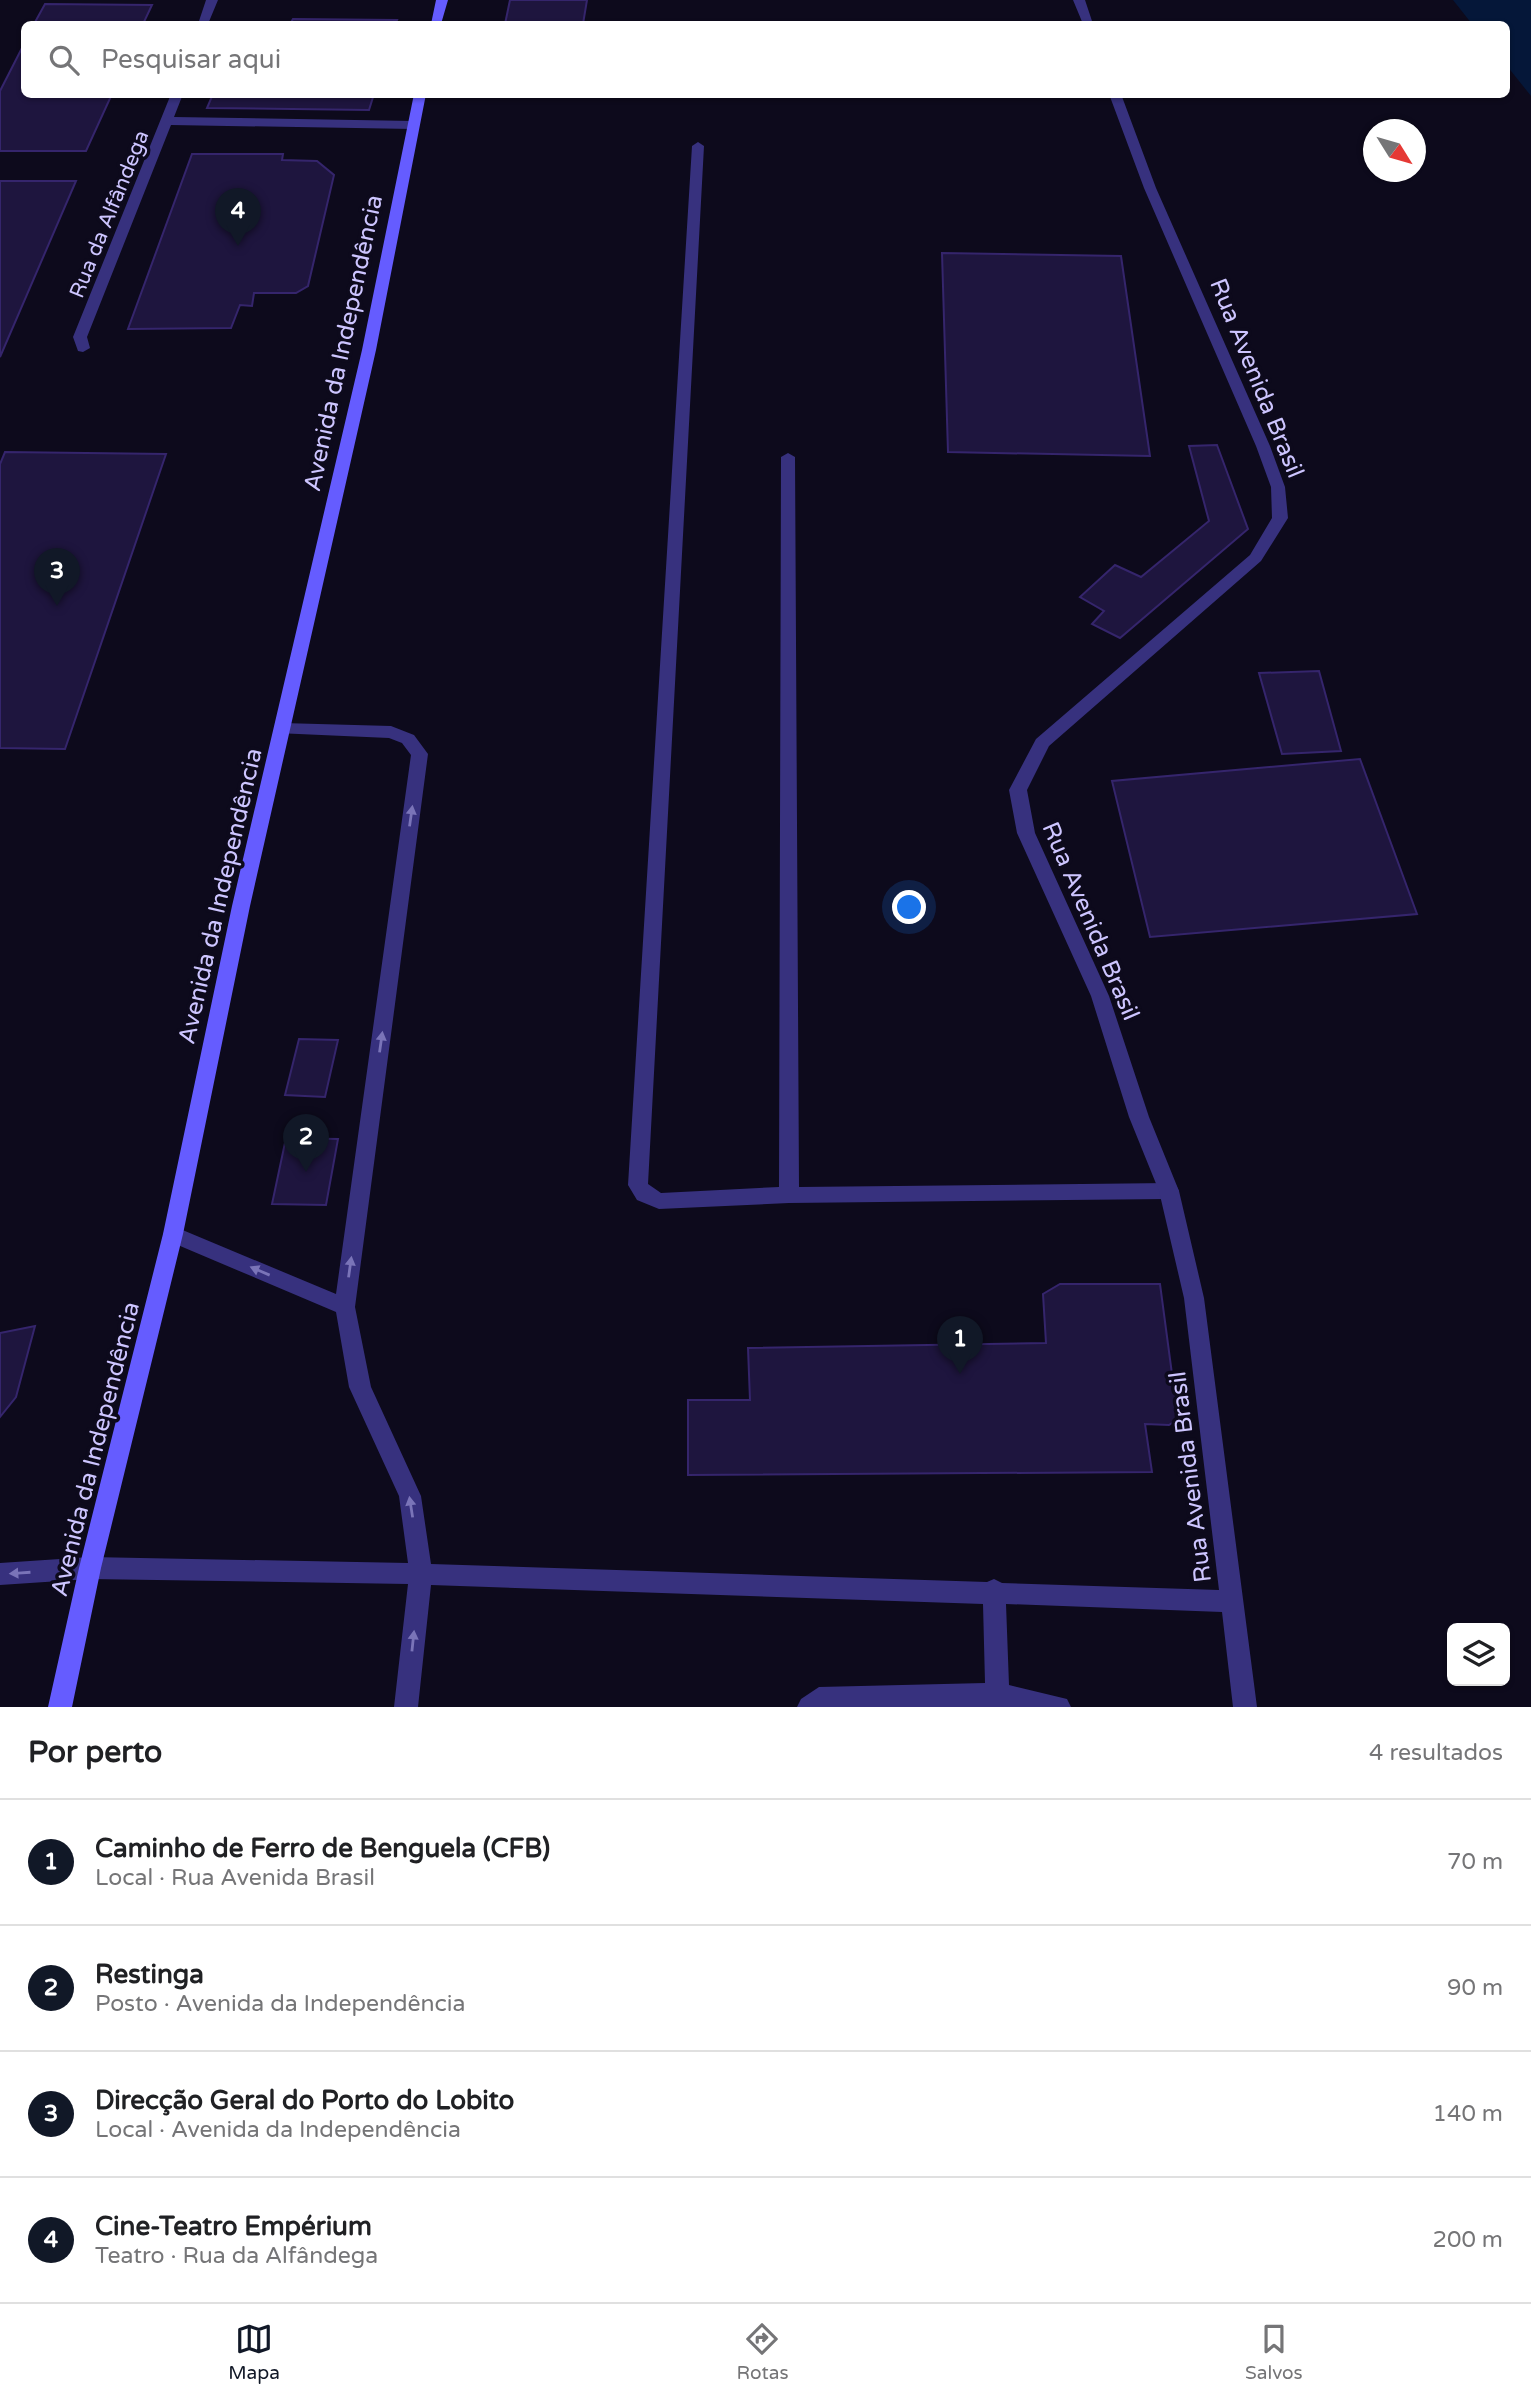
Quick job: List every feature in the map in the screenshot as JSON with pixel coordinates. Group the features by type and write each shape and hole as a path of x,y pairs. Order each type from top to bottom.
{"street":[{"path":"204,21 212,0"},
{"path":"437,21 442,0"},
{"path":"1079,0 1087,21"},
{"name":"Rua da Alfândega","path":"83,348 80,337 176,98"},
{"name":"Avenida da Independência","path":"61,1707 90,1568 173,1234 205,1074 369,350 419,98"},
{"name":"Rua Avenida Brasil","path":"1116,98 1150,188 1263,446 1278,487 1280,518 1256,558 1042,743 1018,790 1026,833 1100,996 1139,1117 1168,1191 1194,1298 1245,1707"},
{"path":"167,121 412,125"},
{"path":"698,146 638,1185 644,1194 659,1200 789,1195 1168,1191"},
{"path":"788,457 789,1195"},
{"path":"282,729 391,732 408,739 420,754 345,1307 360,1387 410,1496 421,1574 406,1707"},
{"path":"173,1234 345,1307"},
{"path":"0,1574 90,1568 421,1574 1230,1601"},
{"path":"993,1591 996,1693"},
{"path":"809,1707 819,1699 996,1693 1059,1707"}],"water":[{"path":"1453,0 1531,0 1531,96 1510,70 1510,21 1470,21"}],"building":[{"path":"510,0 587,0 584,21 506,21"},
{"path":"45,4 152,5 144,21 36,21"},
{"path":"293,19 397,20 396,21 292,21"},
{"path":"21,50 21,98 110,98 86,151 0,151 0,91"},
{"path":"211,98 373,98 369,110 207,108"},
{"path":"192,154 283,154 282,160 317,161 334,175 308,286 296,293 254,293 252,306 240,305 231,328 128,329"},
{"path":"0,181 76,181 0,357"},
{"path":"942,253 1121,256 1150,456 948,452"},
{"path":"1217,445 1248,529 1120,638 1092,624 1104,611 1080,597 1115,565 1141,577 1209,521 1189,446"},
{"path":"5,452 166,454 65,749 0,748 0,464"},
{"path":"1319,671 1341,751 1282,754 1259,673"},
{"path":"1360,759 1417,914 1150,937 1112,781"},
{"path":"299,1039 338,1040 325,1097 285,1095"},
{"path":"286,1138 338,1139 326,1205 272,1204"},
{"path":"1060,1284 1160,1284 1178,1419 1169,1425 1145,1424 1152,1472 688,1475 688,1400 750,1400 748,1348 1046,1343 1043,1294"},
{"path":"35,1326 16,1397 0,1417 0,1333"}],"place":[{"name":"Cine-Teatro Empérium","path":"238,246"},
{"name":"Direcção Geral do Porto do Lobito","path":"57,606"},
{"name":"Restinga","path":"306,1172"},
{"name":"Caminho de Ferro de Benguela (CFB)","path":"960,1374"}]}
